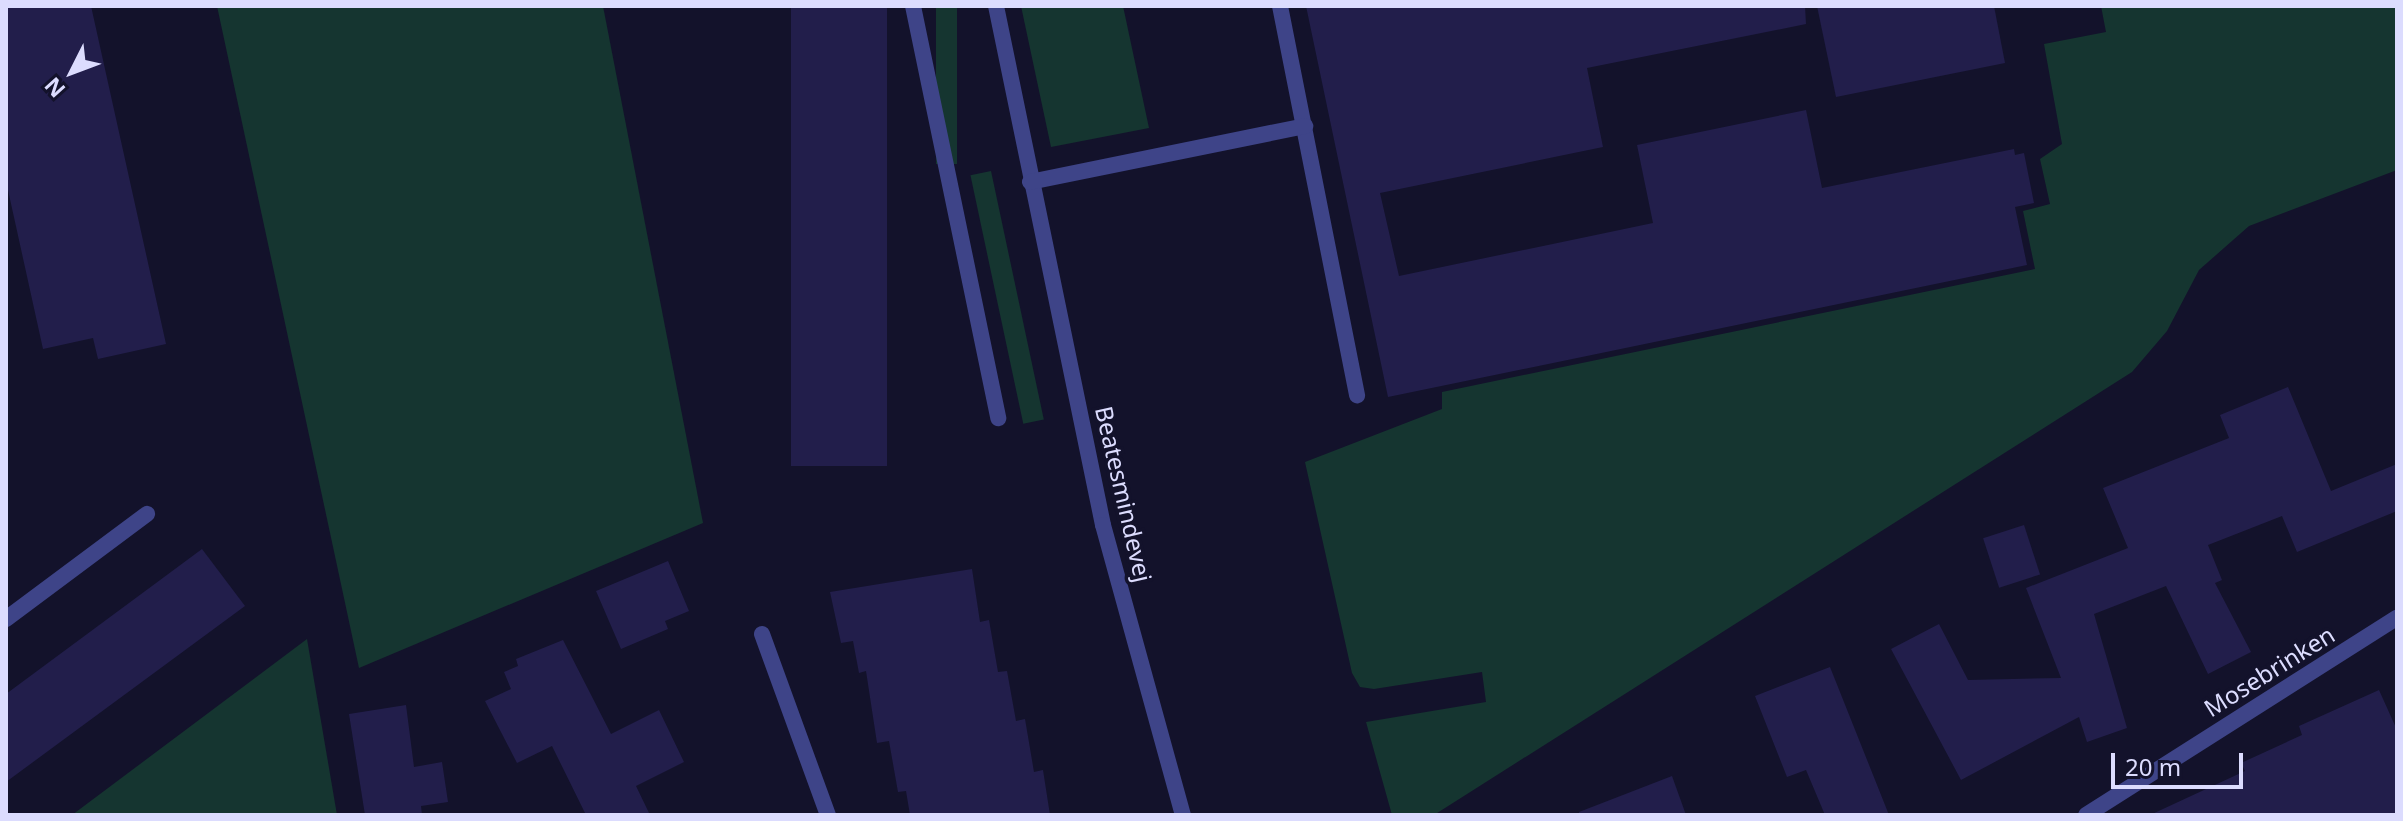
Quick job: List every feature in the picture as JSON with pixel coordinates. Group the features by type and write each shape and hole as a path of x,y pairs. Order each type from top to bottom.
{"street":[{"path":"913,6 998,418"},
{"name":"Beatesmindevej","path":"996,6 1103,525 1183,815"},
{"path":"1280,6 1357,395"},
{"path":"1030,182 1305,126"},
{"path":"6,619 147,514"},
{"name":"Mosebrinken","path":"2086,815 2397,618"},
{"path":"762,634 828,815"}],"green space":[{"path":"217,6 603,6 703,523 359,668"},
{"path":"936,6 957,6 957,164 936,164"},
{"path":"1021,6 1123,6 1149,128 1051,147"},
{"path":"2101,6 2397,6 2397,170 2249,226 2199,270 2167,331 2132,372 1434,815 1392,815 1366,722 1486,702 1482,672 1374,689 1360,687 1352,673 1305,462 1442,409 1442,392 2035,269 2023,211 2050,204 2040,159 2062,144 2044,44 2106,32"},
{"path":"991,171 1044,419 1023,424 970,175"},
{"path":"307,639 337,815 72,815"}],"building":[{"path":"6,6 91,6 166,344 98,359 93,338 43,349 6,181"},
{"path":"791,6 887,6 887,466 791,466"},
{"path":"1306,6 1805,6 1806,24 1587,68 1603,147 1380,193 1399,276 1653,223 1637,145 1806,110 1822,188 2014,149 2015,155 2024,153 2034,203 2015,207 2027,265 1388,397"},
{"path":"1817,6 1994,6 2005,63 1836,97"},
{"path":"2288,387 2331,491 2397,464 2397,511 2297,552 2282,516 2208,545 2222,580 2215,583 2251,652 2208,674 2166,586 2094,614 2127,728 2087,742 2079,717 1961,780 1891,649 1939,624 1968,680 2061,678 2026,588 2128,548 2103,488 2229,438 2220,415"},
{"path":"2024,525 2040,574 1999,588 1983,538"},
{"path":"202,549 245,606 6,782 6,694"},
{"path":"668,561 689,611 665,621 668,629 621,649 596,591"},
{"path":"972,569 980,622 989,620 998,672 1007,671 1016,721 1025,719 1034,772 1043,770 1050,815 910,815 906,791 898,792 889,741 877,743 866,671 859,673 853,641 841,643 830,592"},
{"path":"563,640 611,734 659,710 684,762 636,786 650,815 586,815 552,746 517,763 485,701 511,689 504,672 518,666 516,659"},
{"path":"1830,667 1889,815 1825,815 1806,770 1787,777 1755,696"},
{"path":"2379,690 2397,730 2397,815 2150,815 2245,771 2241,763 2302,735 2299,726"},
{"path":"406,705 414,767 442,762 448,802 421,806 422,815 365,815 349,714"},
{"path":"1672,776 1686,815 1579,815 1579,812"}]}
